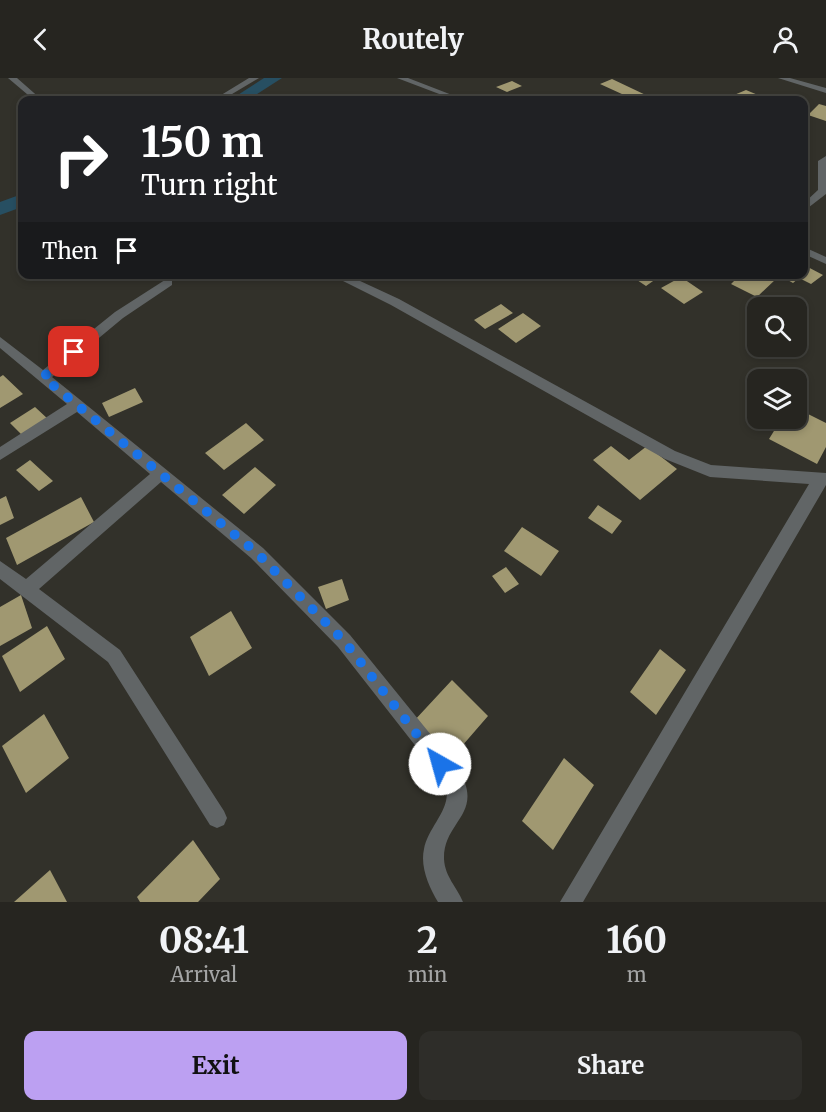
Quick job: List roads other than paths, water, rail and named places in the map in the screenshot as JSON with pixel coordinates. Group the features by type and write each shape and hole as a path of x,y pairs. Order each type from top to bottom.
{"street":[{"path":"12,78 33,96"},
{"path":"224,96 255,78"},
{"path":"401,78 450,96"},
{"path":"782,78 826,91"},
{"path":"808,204 823,191 823,161 826,159"},
{"path":"808,252 826,261"},
{"path":"345,279 395,302 670,455 710,471 778,477 824,478 571,902"},
{"path":"43,377 120,315 168,282"},
{"path":"0,342 257,553 344,641 450,774 458,790 454,811 436,842 433,864 444,892 452,902"},
{"path":"0,454 77,405"},
{"path":"26,589 160,474"},
{"path":"0,569 114,656 217,818"}],"waterway":[{"path":"245,96 275,78"},
{"path":"0,209 18,202"}]}
